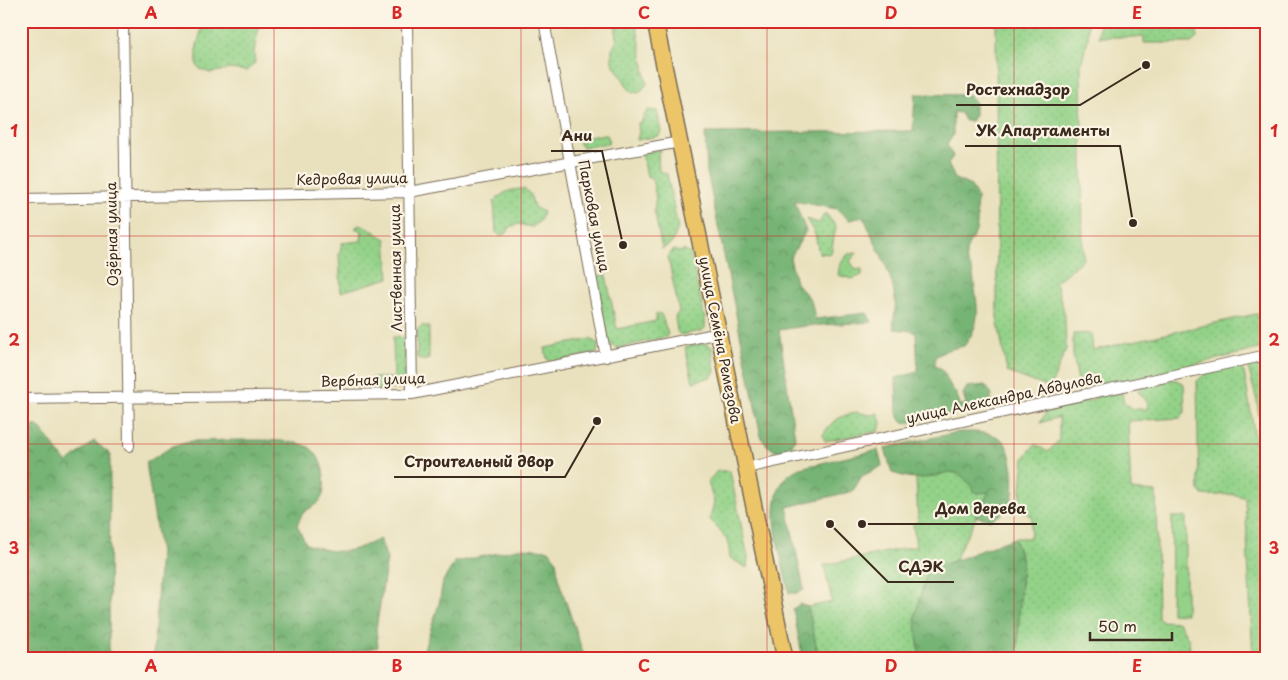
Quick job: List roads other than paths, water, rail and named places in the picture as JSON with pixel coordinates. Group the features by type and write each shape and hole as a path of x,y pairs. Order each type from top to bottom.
{"main road":[{"name":"улица Семёна Ремезова","path":"655,21 785,659"}],"street":[{"name":"Озёрная улица","path":"123,21 128,446"},
{"name":"Лиственная улица","path":"407,21 412,394"},
{"name":"Парковая улица","path":"544,21 606,358"},
{"name":"Кедровая улица","path":"21,199 409,192 680,142"},
{"name":"Вербная улица","path":"21,399 412,394 606,358 720,333"},
{"name":"улица Александра Абдулова","path":"746,468 1267,355"}],"place":[{"name":"Ростехнадзор","path":"1146,65"},
{"name":"УК Апартаменты","path":"1133,223"},
{"name":"Ани","path":"623,245"},
{"name":"Строительный двор","path":"597,421"},
{"name":"СДЭК","path":"830,524"},
{"name":"Дом дерева","path":"862,524"}]}
